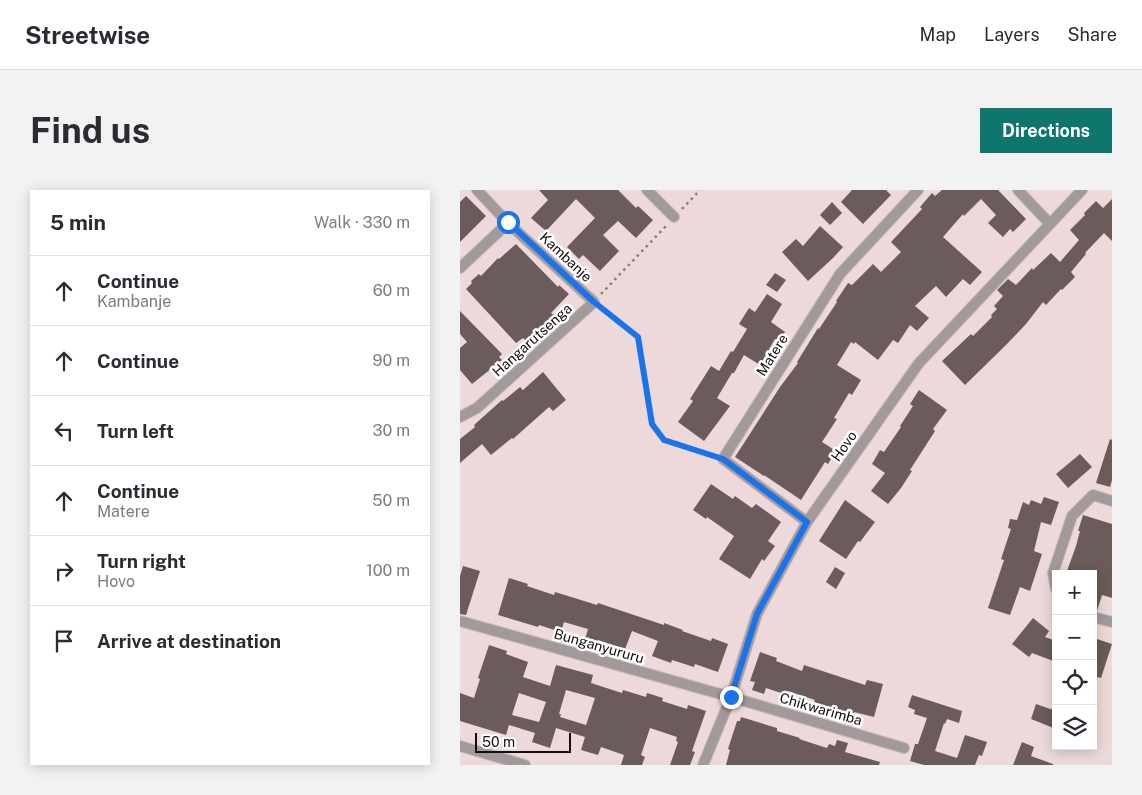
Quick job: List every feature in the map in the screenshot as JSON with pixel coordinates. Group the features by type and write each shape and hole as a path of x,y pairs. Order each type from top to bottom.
{"street":[{"name":"Kambanje","path":"477,190 508,222 594,302"},
{"path":"647,190 674,217"},
{"name":"Matere","path":"723,459 840,274 918,190"},
{"path":"1018,190 1050,224"},
{"name":"Hovo","path":"703,765 731,697 757,614 807,522 919,363 1082,190"},
{"path":"460,268 508,222"},
{"name":"Hangarutsenga","path":"460,418 477,408 594,302"},
{"path":"723,459 807,522"},
{"path":"1054,570 1072,516 1093,495 1112,501"},
{"path":"1097,618 1112,622"},
{"name":"Bunganyururu","path":"460,621 731,697"},
{"name":"Chikwarimba","path":"731,697 904,748"},
{"path":"460,746 501,762 525,765"}],"path":[{"path":"700,190 594,302 638,337 652,424 664,440 723,459"}],"building":[{"path":"539,190 618,190 636,208 638,206 653,220 636,238 618,221 603,235 619,251 600,271 583,255 579,259 567,247 595,218 576,199 546,231 531,218 548,200"},
{"path":"852,190 886,190 891,195 863,224 841,202"},
{"path":"942,190 998,190 1026,219 1013,232 1010,229 1003,237 988,223 996,215 981,199 964,216 963,214 943,237 982,272 970,285 963,279 946,297 936,286 915,306 929,318 917,331 910,325 898,343 893,340 878,360 855,342 854,344 851,342 837,365 861,380 852,395 849,393 834,418 837,419 822,442 836,451 828,464 825,462 801,500 735,457 780,387 798,363 818,328 848,283 852,285 873,264 881,272 901,252 891,242 922,209 920,207 932,193 935,196"},
{"path":"466,196 486,216 460,242 460,202"},
{"path":"1112,199 1112,241 1104,233 1085,253 1071,272 1075,277 1046,305 1043,302 1026,324 965,385 942,361 971,334 973,336 992,317 991,315 997,309 994,306 1003,296 997,290 1008,279 1016,285 1032,268 1033,270 1051,253 1060,262 1079,240 1070,230 1085,215 1084,213 1096,201 1103,208"},
{"path":"832,202 842,213 830,225 820,215"},
{"path":"820,226 843,247 808,281 782,252 796,239 803,246"},
{"path":"516,244 558,287 559,285 569,294 551,313 555,316 543,328 542,326 526,341 523,338 516,343 466,289 472,283 471,281 479,274 481,276 498,258"},
{"path":"775,273 786,280 777,292 766,285"},
{"path":"767,294 782,304 771,322 785,332 779,341 775,339 760,365 744,355 717,398 730,406 704,441 678,422 693,401 690,399 711,366 719,371 731,351 733,352 747,329 739,324 749,308 755,312"},
{"path":"460,311 502,354 499,357 502,360 472,384 460,370 460,348 467,342 460,334"},
{"path":"543,372 566,400 553,411 549,407 513,439 491,455 482,444 460,463 460,439 502,400 520,387 523,390"},
{"path":"919,390 947,410 933,429 935,431 910,470 912,471 888,504 871,491 885,473 872,464 880,450 884,452 901,427 913,406 910,404"},
{"path":"1110,439 1112,440 1112,480 1110,487 1096,483"},
{"path":"1080,454 1092,467 1068,488 1056,474"},
{"path":"711,484 733,499 735,496 752,508 756,504 781,522 768,541 775,546 764,561 762,559 750,579 719,559 734,536 707,517 706,519 693,510"},
{"path":"1044,497 1059,502 1051,525 1041,522 1034,551 1042,554 1030,591 1020,587 1010,615 988,608 1004,560 1001,559 1011,529 1008,528 1010,519 1017,520 1023,502 1029,505 1031,500 1041,504"},
{"path":"845,500 875,522 860,542 858,541 846,559 819,541"},
{"path":"1083,515 1112,524 1112,598 1102,595 1097,611 1097,570 1067,570 1080,531 1078,531"},
{"path":"463,566 480,571 466,615 460,614 460,576"},
{"path":"835,567 845,573 836,589 826,582"},
{"path":"509,578 554,595 555,592 597,605 598,603 664,625 664,623 711,641 712,638 728,644 718,672 695,664 694,667 672,660 671,663 652,656 658,641 632,631 625,649 598,640 595,650 583,646 588,629 564,622 561,632 498,615"},
{"path":"1033,618 1049,631 1045,637 1052,640 1052,660 1032,653 1029,657 1012,644"},
{"path":"1097,639 1112,644 1101,678 1097,677"},
{"path":"489,645 507,651 506,654 528,662 523,677 550,686 556,665 593,675 591,683 622,693 623,690 646,697 647,693 663,698 662,701 687,709 688,705 706,711 692,751 695,752 690,765 670,765 678,742 676,741 677,737 650,728 641,755 645,757 642,765 621,765 624,755 601,747 598,755 581,750 585,737 556,728 550,748 532,742 535,733 509,725 506,735 460,721 460,693 474,698 480,679 478,678","holes":["566,690 595,698 586,725 560,717 561,714 559,714","519,693 546,702 539,722 512,715"]},
{"path":"760,652 777,658 776,661 802,671 804,665 865,685 867,680 883,684 874,717 854,712 852,719 834,713 835,709 814,702 815,700 788,691 787,695 766,688 764,694 752,690 755,682 750,681"},
{"path":"912,695 962,711 959,723 947,719 944,723 935,751 957,758 965,735 987,742 982,756 979,755 975,765 924,765 910,761 915,744 918,744 927,718 914,714 915,710 908,707"},
{"path":"1036,704 1052,710 1052,727 1031,719"},
{"path":"741,717 777,728 777,731 827,748 829,744 835,746 837,740 848,743 845,752 880,762 879,765 726,765 730,750 728,749 737,721 740,721"},
{"path":"1022,742 1034,747 1031,756 1053,765 1013,765"}],"route":[{"path":"508,222 594,302 638,337 652,424 664,440 723,459 807,522 757,614 731,697"}]}
